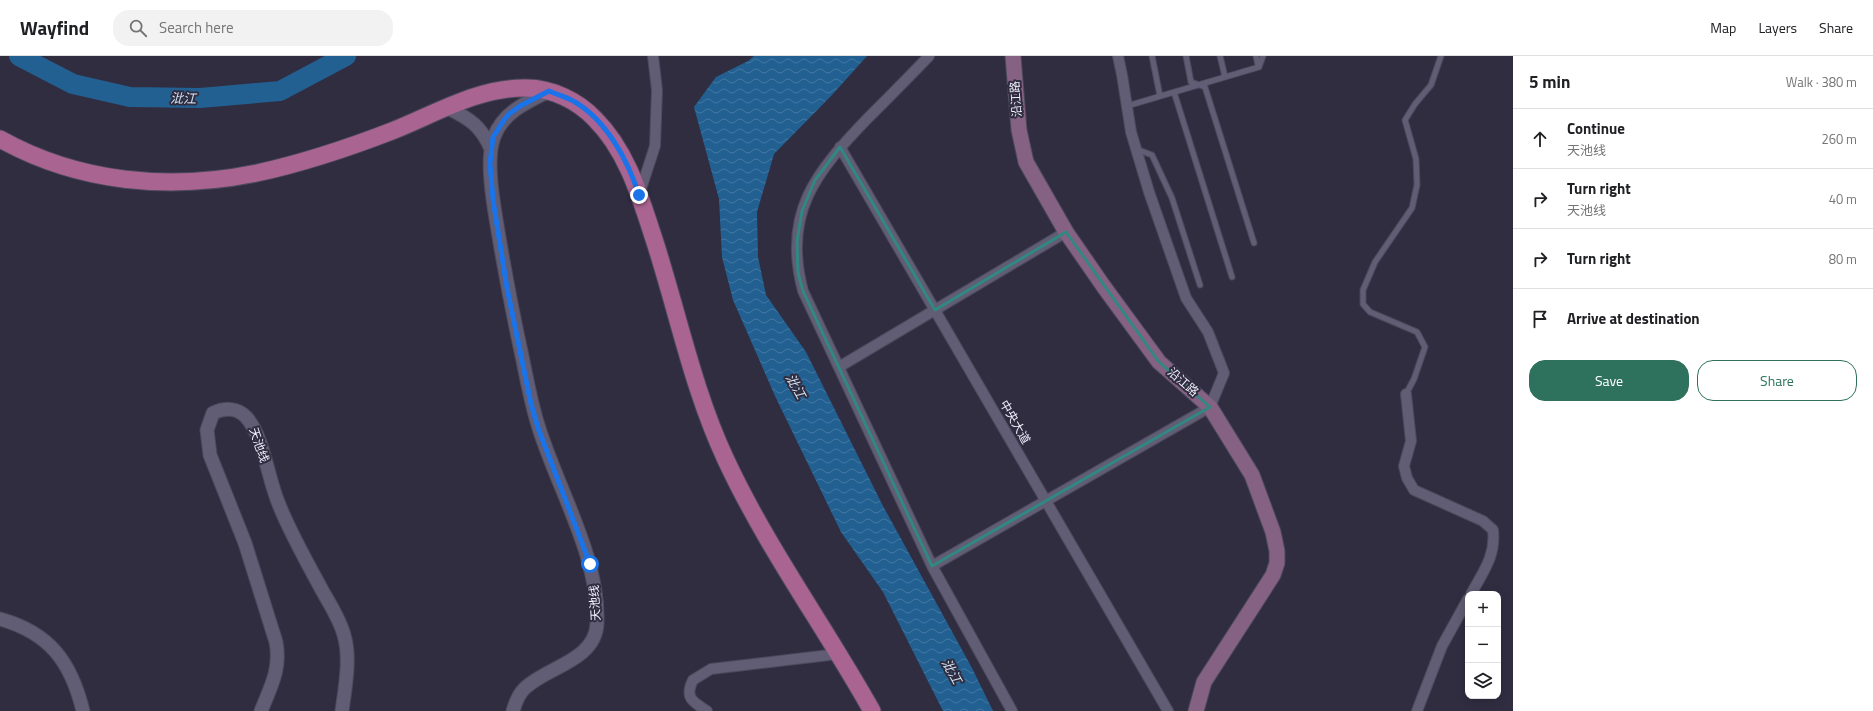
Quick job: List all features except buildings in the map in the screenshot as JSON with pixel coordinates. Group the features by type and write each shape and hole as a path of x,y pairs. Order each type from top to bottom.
{"main road":[{"name":"沿江路","path":"1013,56 1019,130 1026,162 1066,232 1159,362 1210,406 1252,475 1273,532 1277,551 1277,564 1273,575 1204,682 1199,708"},
{"path":"0,139 37,157 86,173 146,182 192,181 255,173 292,165 365,141 491,92 510,88 530,88 549,91 575,102 597,120 617,147 627,165 639,195 662,265 700,393 726,461 758,522 872,711"}],"street":[{"path":"639,195 655,146 657,90 653,56"},
{"path":"929,56 840,147 815,180 806,197 798,228 798,273 804,291 932,566 1012,711"},
{"path":"932,566 1210,406 1224,373 1208,332 1186,298 1149,192 1130,132 1118,56"},
{"name":"天池线","path":"513,711 523,690 580,654 590,645 595,634 597,611 596,593 590,564 538,428 531,404 507,288 493,200 491,149 493,137 504,120 520,106 549,91"},
{"path":"448,108 473,122 481,130 491,149"},
{"name":"中央大道","path":"840,147 1168,711"},
{"path":"839,367 1066,232"},
{"path":"1406,394 1411,441 1404,466 1407,478 1414,490 1483,521 1493,530 1494,544 1491,557 1473,591"},
{"name":"天池线","path":"261,711 278,667 278,652 245,543 210,455 207,437 209,421 213,413 225,409 240,411 251,422 257,434 270,482 278,504 342,628 345,636 347,654 342,711"},
{"path":"1417,711 1442,646 1465,604"},
{"path":"0,619 30,631 51,646 62,658 74,682 83,711"},
{"path":"707,711 690,699 689,693 693,680 711,669 838,654"}],"lane":[{"path":"1152,56 1160,96"},
{"path":"1186,56 1191,82 1205,87 1254,243"},
{"path":"1220,56 1225,77"},
{"path":"1256,56 1259,67"},
{"path":"1259,67 1263,56"},
{"path":"1406,394 1414,379 1425,346 1417,332 1370,312 1363,304 1363,290 1375,262 1412,208 1417,185 1416,159 1405,120 1431,85 1441,56"},
{"path":"1127,106 1259,67"},
{"path":"1174,92 1232,277"},
{"path":"1135,149 1152,156 1172,198 1200,285"}],"highlighted area":[{"path":"840,147 935,310 1066,232 1159,362 1210,407 932,566 803,291 798,273 797,241 802,211 815,180"}],"water":[{"path":"754,56 867,56 832,95 774,154 757,212 758,257 766,295 806,352 883,506 972,668 993,711 943,711 883,592 841,532 775,396 733,300 722,257 719,199 694,107 716,77 748,61"}],"waterway":[{"name":"沘江","path":"19,56 73,84 130,97 200,98 280,91 346,56"}],"route":[{"path":"590,564 538,428 531,404 507,288 493,200 490,164 493,137 509,114 520,106 549,91 575,102 597,120 617,147 627,165 639,195"}]}
